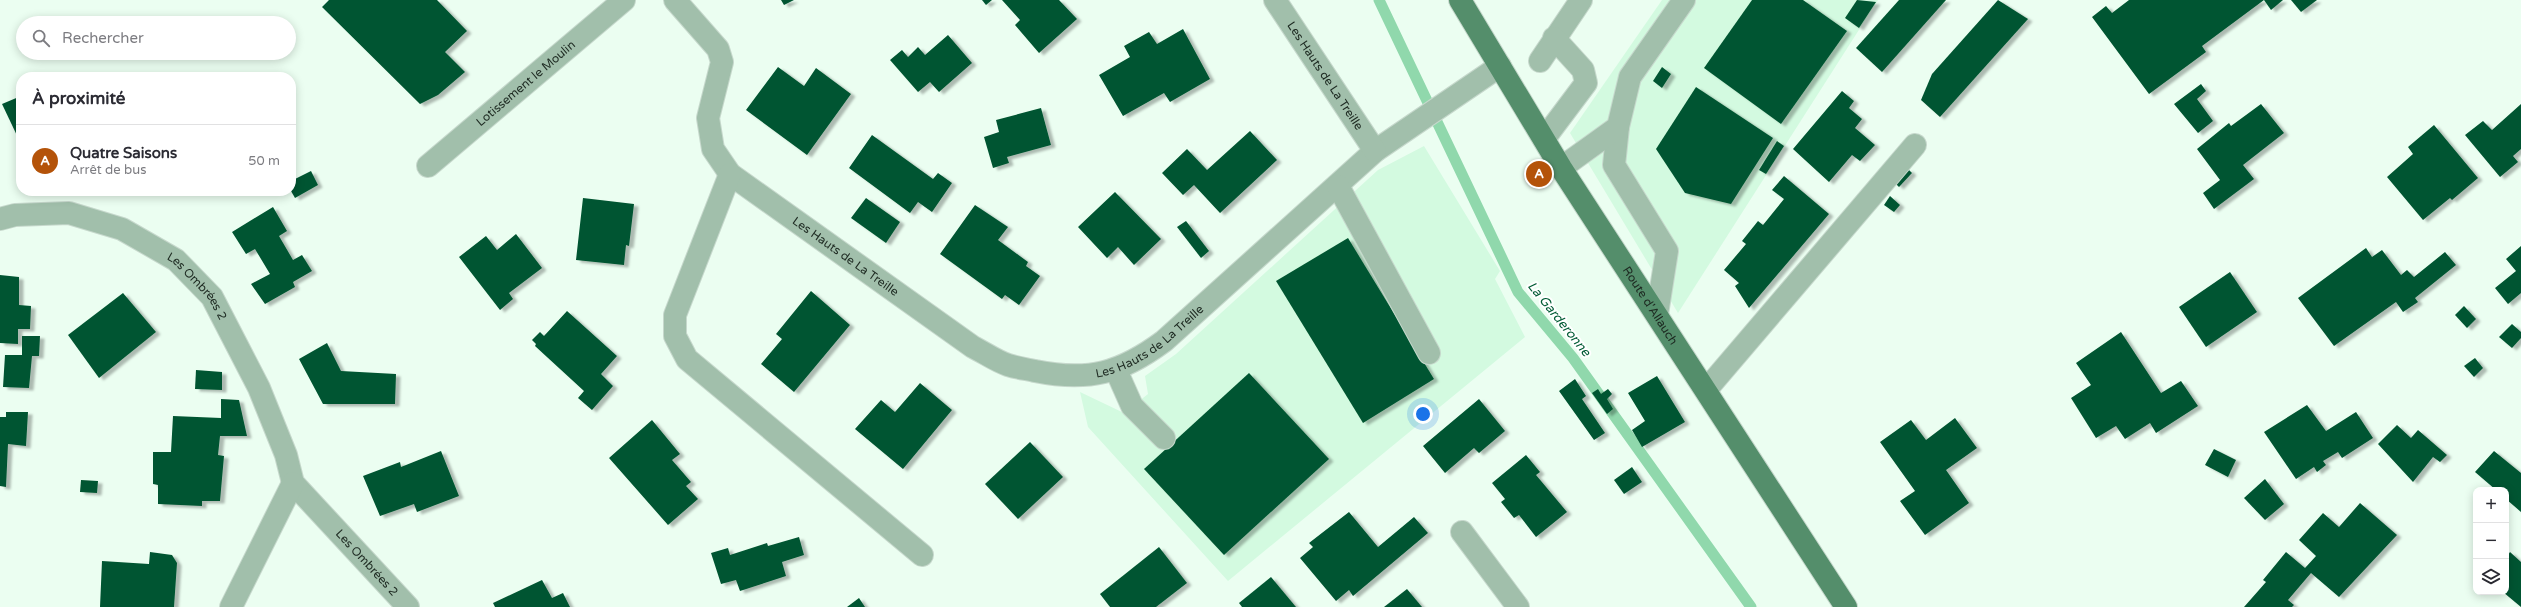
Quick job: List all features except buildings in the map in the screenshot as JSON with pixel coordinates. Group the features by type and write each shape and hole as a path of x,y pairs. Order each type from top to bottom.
{"main road":[{"name":"Route d'Allauch","path":"1460,0 1561,168 1846,607"}],"street":[{"name":"Lotissement le Moulin","path":"428,166 624,0"},
{"path":"675,0 718,49 722,62 708,118 713,149 730,174 676,315 675,336 687,359 922,555"},
{"name":"Les Hauts de La Treille","path":"1275,0 1376,151"},
{"path":"1540,61 1580,0"},
{"path":"1657,314 1667,251 1614,165 1618,127 1630,77 1684,0"},
{"path":"1544,139 1586,83 1584,70 1554,38"},
{"name":"Les Hauts de La Treille","path":"730,174 973,347 1009,366 1048,374 1091,376 1116,370 1143,357 1164,341 1376,151 1500,66"},
{"path":"1561,168 1618,127"},
{"path":"1706,390 1916,145"},
{"path":"1338,186 1429,353"},
{"name":"Les Ombrées 2","path":"0,220 15,215 69,213 122,229 176,260 212,297 259,388 286,455 293,483 408,607"},
{"path":"1116,370 1132,406 1164,438"},
{"path":"231,607 293,483"},
{"path":"1462,532 1518,607"}],"shaded area":[{"path":"1662,0 1878,0 1678,313 1570,133"},
{"path":"1424,146 1500,271 1495,279 1525,337 1228,581 1088,427 1080,392 1124,413 1148,394 1145,376 1176,354 1378,170"}],"waterway":[{"name":"La Garderonne","path":"1379,0 1518,292 1573,358 1751,607"}],"place":[{"name":"Quatre Saisons","path":"1539,174"}]}
